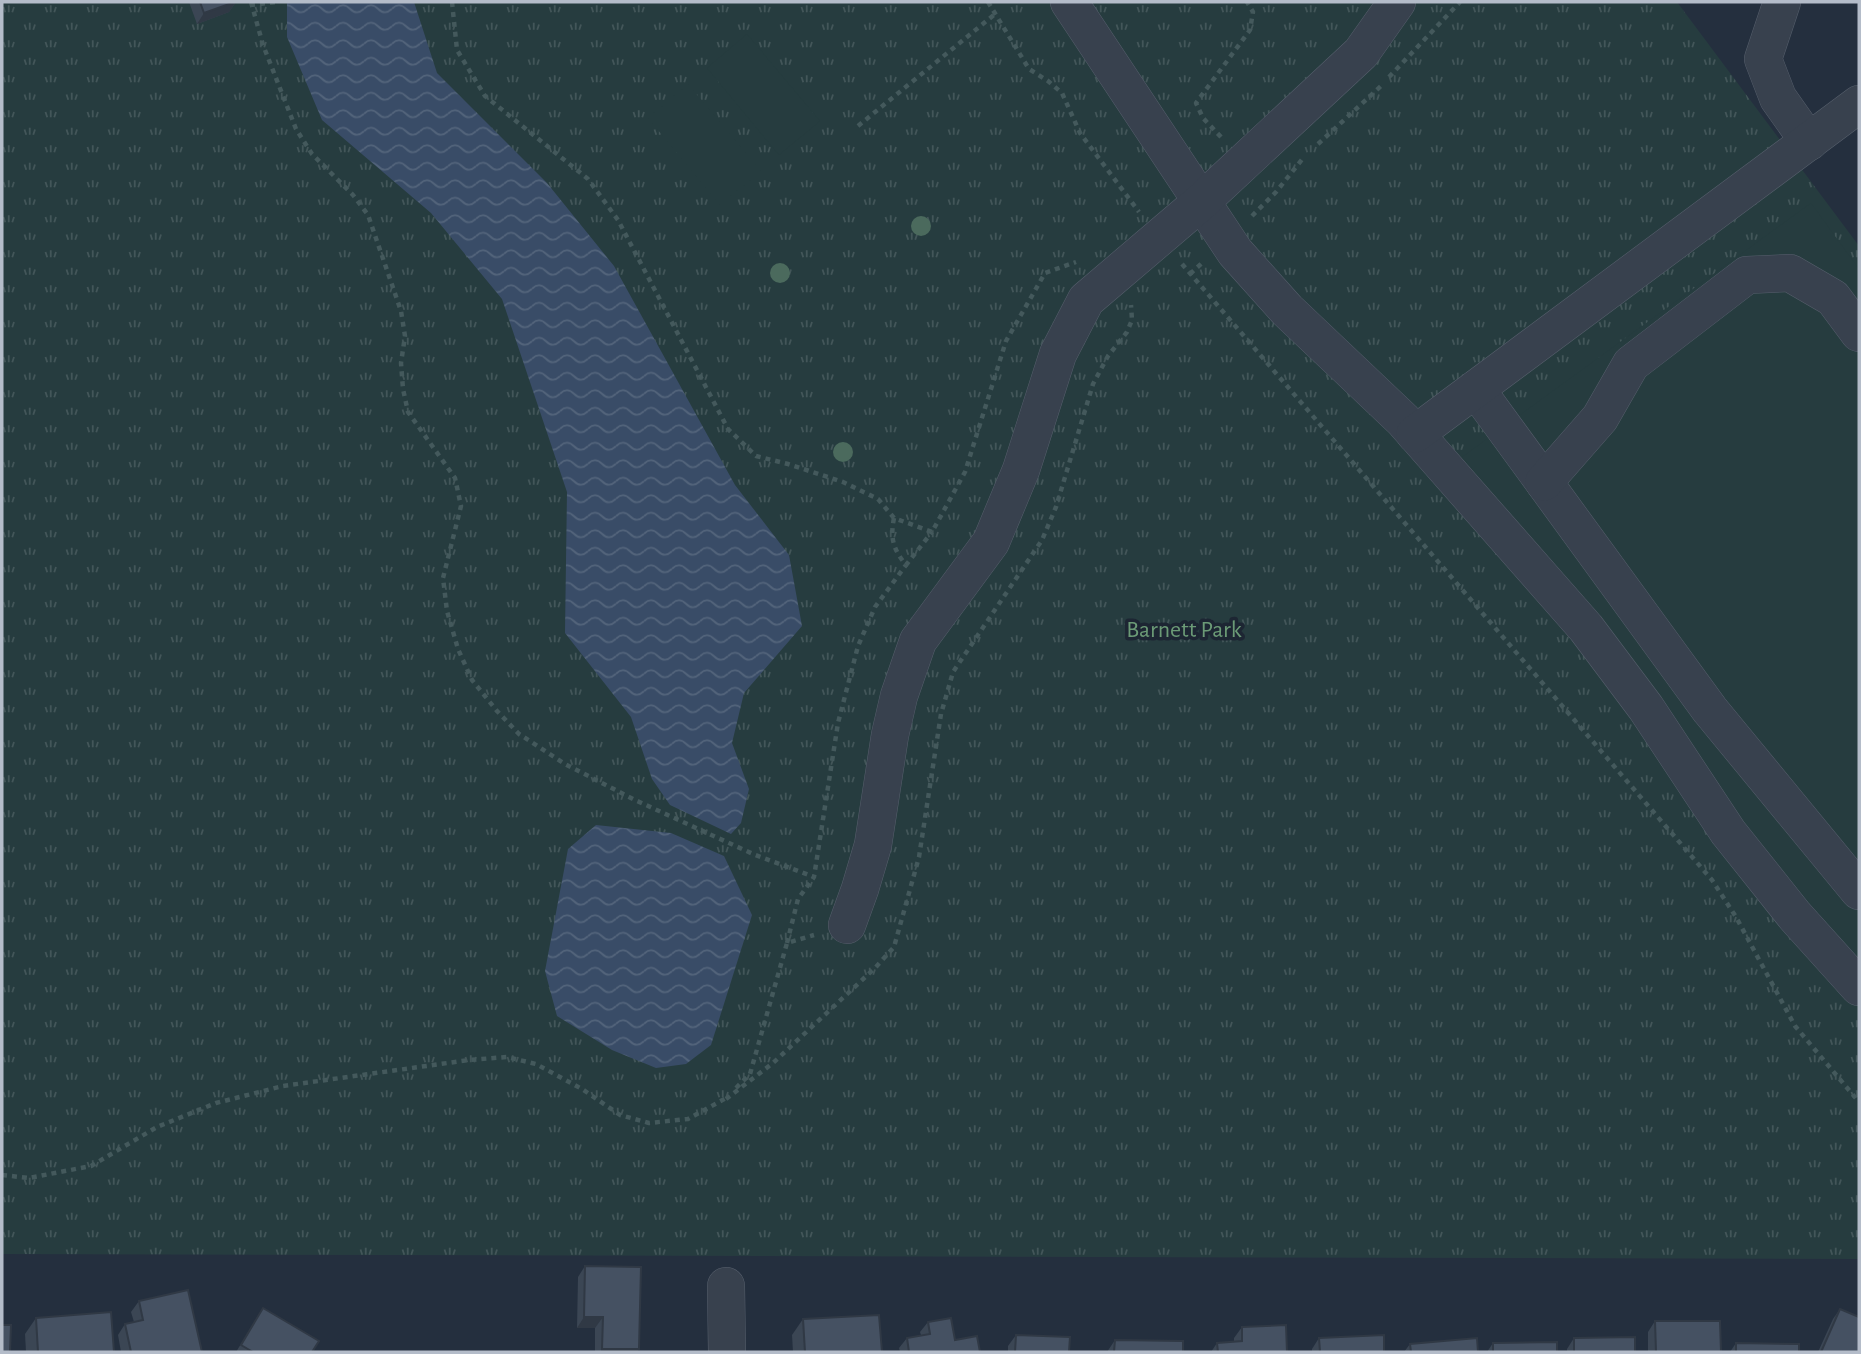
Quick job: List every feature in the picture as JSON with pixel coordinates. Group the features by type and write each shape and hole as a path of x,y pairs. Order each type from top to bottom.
{"street":[{"path":"1069,2 1227,240 1287,310 1403,420 1586,628 1646,708 1728,832 1795,916 1859,987"},
{"path":"847,925 873,845 893,722 918,641 991,542 1021,470 1058,354 1086,300 1201,202 1361,53 1397,2"},
{"path":"1782,2 1763,60 1777,98 1809,142"},
{"path":"1415,435 1859,104"},
{"path":"1544,482 1600,418 1631,364 1747,275 1790,273 1833,298 1859,333"},
{"path":"1476,389 1710,710 1859,891"},
{"path":"726,1286 727,1352"}],"path":[{"path":"277,2 250,4 276,82 296,128 312,154 353,195 368,215 401,311 405,336 401,363 402,389 408,412 455,478 461,506 443,578 447,611 471,680 519,734 565,764 635,800 753,854 814,877"},
{"path":"452,2 457,50 485,96 588,179 618,220 728,429 756,456 843,482 878,499 894,518 932,532"},
{"path":"988,2 1029,69 1062,93 1080,133 1158,239 1712,880 1736,917 1795,1026 1859,1102"},
{"path":"1247,2 1254,12 1250,30 1196,103 1203,118 1276,192"},
{"path":"1190,274 1276,192 1303,158 1371,96 1460,2"},
{"path":"858,126 995,14"},
{"path":"726,1099 750,1074 798,899 814,877 838,723 855,656 875,607 932,532 965,472 1006,341 1045,273 1083,260"},
{"path":"2,1175 29,1178 91,1166 157,1127 180,1117 216,1103 283,1086 507,1056 536,1064 582,1089 620,1115 649,1123 688,1119 726,1099 773,1063 876,968 894,947 919,857 941,714 953,672 1042,540 1056,507 1093,384 1132,320 1131,295"},
{"path":"894,518 891,535 895,552 906,565"},
{"path":"788,943 847,925"}],"green space":[{"name":"Barnett Park","path":"2,2 1677,2 1859,246 1859,1259 2,1254"},
{"path":"747,34 820,121 779,155 707,68"},
{"path":"688,84 761,171 720,205 648,118"},
{"path":"1811,203 1859,269 1859,961 1742,823 1642,671 1462,457"}],"water":[{"path":"287,2 414,2 437,73 547,183 614,266 735,485 789,555 802,626 744,693 732,743 749,789 741,823 731,834 670,805 652,779 631,717 565,633 567,492 502,299 431,213 322,120 287,37"},
{"path":"596,825 671,833 724,856 752,915 711,1045 686,1064 656,1068 612,1050 557,1016 545,971 568,849"}],"building":[{"path":"200,2 235,2 204,13"},
{"path":"585,1266 641,1267 639,1349 602,1349 603,1317 584,1317"},
{"path":"188,1290 202,1352 131,1352 125,1324 143,1320 139,1301"},
{"path":"263,1308 319,1341 312,1352 253,1352 241,1345"},
{"path":"1840,1309 1859,1317 1859,1352 1821,1352"},
{"path":"111,1312 114,1352 38,1352 36,1318"},
{"path":"879,1315 882,1352 805,1352 803,1319"},
{"path":"951,1318 955,1340 977,1336 980,1352 909,1352 907,1338 930,1334 928,1322"},
{"path":"1655,1321 1720,1321 1721,1352 1656,1352"},
{"path":"2,1325 11,1325 10,1352 2,1352"},
{"path":"1286,1325 1287,1352 1218,1352 1217,1343 1242,1341 1242,1327"},
{"path":"1016,1335 1070,1337 1069,1352 1015,1352"},
{"path":"1384,1335 1384,1352 1320,1352 1319,1338"},
{"path":"1635,1337 1635,1352 1574,1352 1574,1338"},
{"path":"1477,1338 1478,1352 1411,1352 1410,1344"},
{"path":"1115,1340 1183,1341 1183,1352 1114,1352"},
{"path":"1557,1342 1557,1352 1493,1352 1493,1343"},
{"path":"1736,1343 1799,1344 1799,1352 1736,1352"}]}
